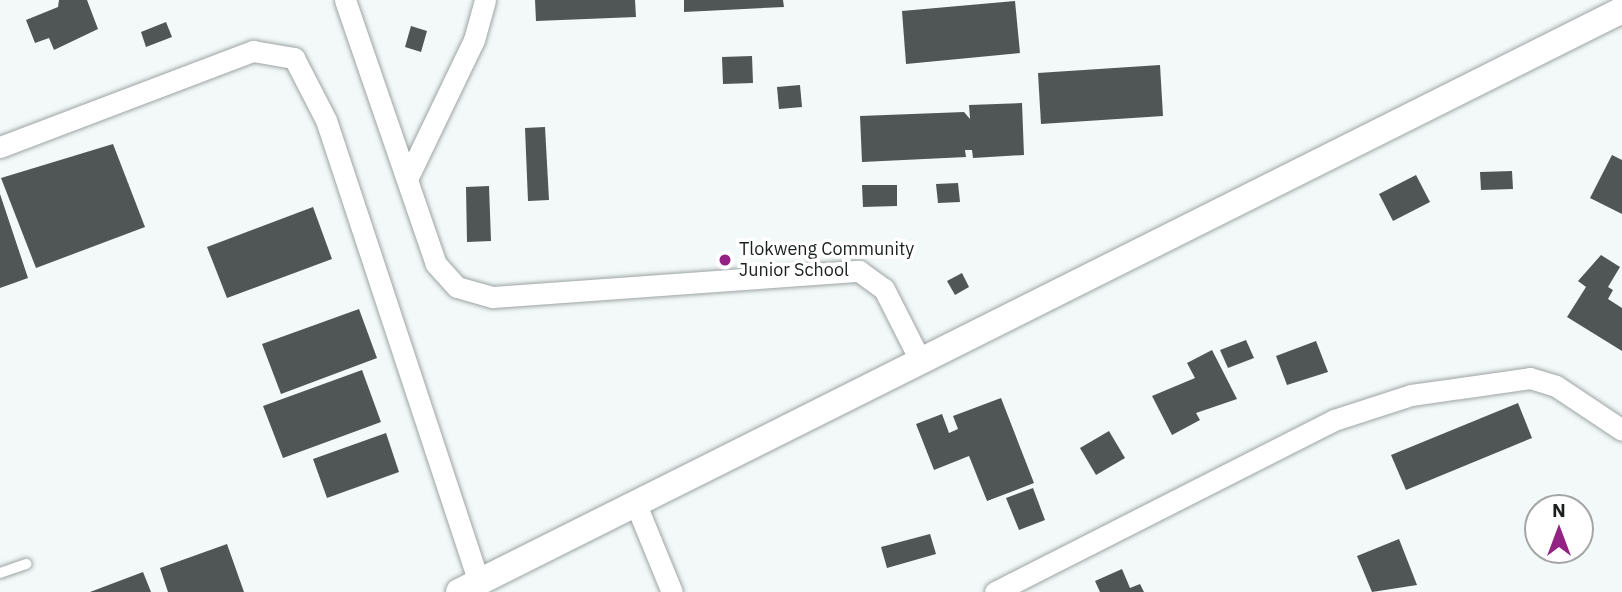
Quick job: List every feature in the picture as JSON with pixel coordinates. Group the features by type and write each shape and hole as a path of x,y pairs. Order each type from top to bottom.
{"street":[{"path":"345,0 436,264 446,280 473,294 859,271 884,289 920,360"},
{"path":"408,177 474,40 485,0"},
{"path":"0,147 253,51 295,58 327,120 469,587 1622,9"},
{"path":"995,592 1334,420 1411,395 1530,378 1556,386 1622,430"},
{"path":"635,502 672,592"}],"lane":[{"path":"0,573 26,564"}],"building":[{"path":"59,0 87,0 98,29 54,50 49,38 35,43 26,20 58,7"},
{"path":"535,0 635,0 636,17 536,21"},
{"path":"684,0 783,0 784,7 684,12"},
{"path":"1015,1 1020,53 906,64 902,11"},
{"path":"166,22 172,37 146,47 141,32"},
{"path":"411,26 427,31 421,52 405,47"},
{"path":"752,56 753,83 723,84 722,57"},
{"path":"1160,65 1163,116 1041,124 1038,73"},
{"path":"800,85 802,107 779,109 777,87"},
{"path":"1022,103 1024,155 973,158 972,150 965,150 966,157 862,162 860,116 964,112 970,119 969,105"},
{"path":"545,127 549,200 528,201 525,128"},
{"path":"113,144 145,227 36,268 1,178"},
{"path":"1612,155 1622,160 1622,214 1590,198"},
{"path":"1512,171 1513,189 1481,190 1480,172"},
{"path":"1416,175 1430,202 1393,221 1379,194"},
{"path":"958,183 960,202 938,203 936,184"},
{"path":"862,185 897,185 897,206 863,207"},
{"path":"489,186 491,241 467,242 466,187"},
{"path":"0,194 28,278 0,288"},
{"path":"313,207 332,259 227,298 207,247"},
{"path":"1601,255 1620,267 1608,287 1613,290 1608,299 1622,308 1622,351 1567,317 1586,287 1578,281"},
{"path":"962,273 969,287 955,295 947,281"},
{"path":"359,309 377,358 281,394 262,344"},
{"path":"1246,340 1254,358 1228,368 1220,350"},
{"path":"1316,341 1328,372 1287,385 1276,356"},
{"path":"1212,350 1237,399 1196,413 1200,420 1172,435 1152,396 1195,378 1187,363"},
{"path":"362,370 381,422 283,458 263,406"},
{"path":"1001,398 1034,483 987,501 969,456 934,470 916,424 942,414 949,433 958,429 953,416"},
{"path":"1518,403 1532,438 1406,490 1391,455"},
{"path":"1109,431 1125,458 1096,475 1080,448"},
{"path":"386,433 399,472 327,498 313,459"},
{"path":"1033,488 1045,520 1019,530 1006,498"},
{"path":"930,534 936,554 887,568 881,547"},
{"path":"1399,539 1417,585 1372,592 1357,556"},
{"path":"227,544 244,592 168,592 160,568"},
{"path":"1122,569 1130,588 1140,584 1144,592 1100,592 1095,581"},
{"path":"143,572 151,592 90,592"}],"place":[{"name":"Tlokweng Community Junior School","path":"725,260"}]}
